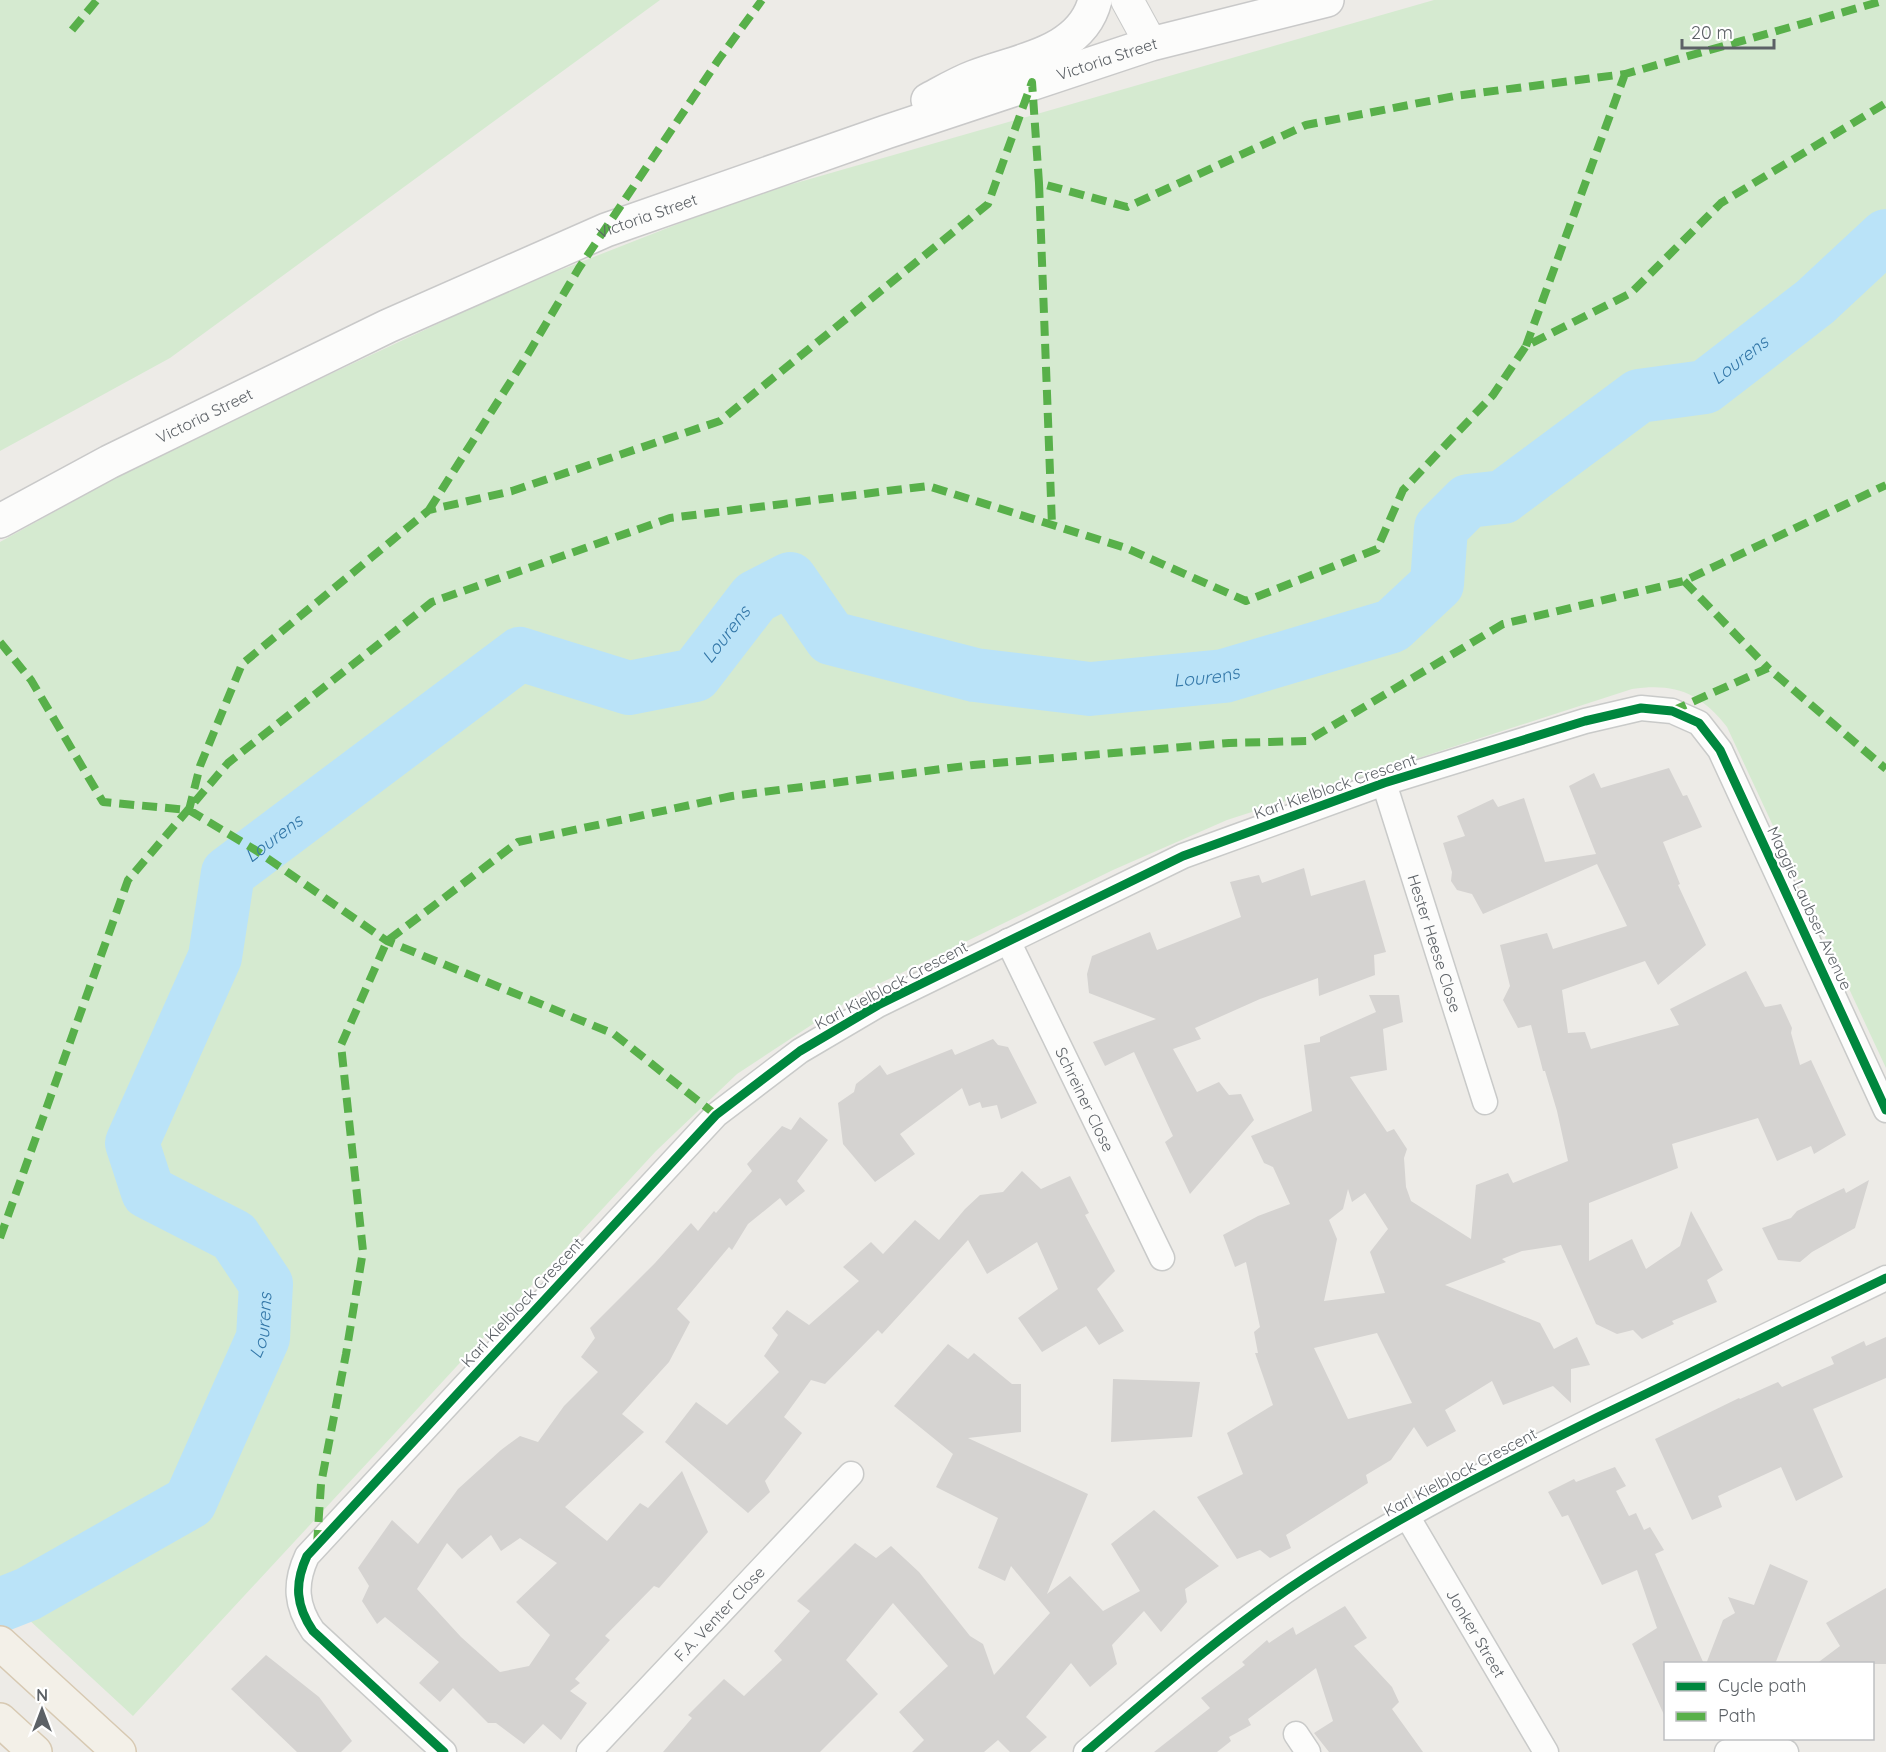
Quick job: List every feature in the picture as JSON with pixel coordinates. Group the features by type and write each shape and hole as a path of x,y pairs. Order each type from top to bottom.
{"main road":[{"path":"886,132 927,100 973,77 1043,54 1066,41 1085,24 1095,0"},
{"name":"Victoria Street","path":"0,521 109,462 388,326 566,247 679,203 1151,44 1327,0"},
{"path":"0,1643 119,1752"},
{"path":"0,1720 35,1752"}],"street":[{"path":"1127,0 1151,44"},
{"name":"Karl Kielblock Crescent","path":"444,1752 313,1631 304,1617 299,1602 297,1586 300,1570 307,1556 716,1115 800,1051 878,1005 1183,856 1383,783 1585,721 1641,708 1672,711 1699,723"},
{"name":"Maggie Laubser Avenue","path":"1699,723 1720,750 1886,1110"},
{"name":"Hester Heese Close","path":"1383,783 1485,1102"},
{"name":"Schreiner Close","path":"1008,941 1162,1257"},
{"name":"Karl Kielblock Crescent","path":"1086,1752 1217,1640 1306,1577 1407,1516 1527,1452 1886,1278"},
{"name":"F.A. Venter Close","path":"589,1752 851,1474"},
{"name":"Jonker Street","path":"1407,1516 1546,1752"},
{"path":"1727,1752 1760,1745 1786,1752"}],"green space":[{"path":"0,0 660,0 170,358 0,451"},
{"path":"1434,0 1886,0 1886,1068 1727,727 1707,705 1685,693 1661,687 1632,689 1227,820 1113,870 860,993 737,1074 656,1151 133,1716 0,1593 0,542 151,458 512,289 744,198"}],"building":[{"path":"1669,768 1683,796 1687,795 1702,827 1663,842 1680,884 1678,885 1706,945 1658,985 1645,961 1562,990 1568,1033 1585,1032 1591,1049 1679,1025 1670,1009 1746,971 1765,1007 1781,1004 1792,1028 1791,1033 1800,1065 1811,1060 1846,1135 1814,1154 1811,1146 1777,1161 1758,1118 1672,1144 1678,1168 1589,1203 1589,1261 1632,1239 1646,1269 1680,1246 1691,1211 1723,1270 1707,1280 1717,1302 1672,1321 1674,1324 1642,1339 1633,1330 1617,1334 1596,1324 1561,1245 1522,1251 1502,1259 1506,1262 1445,1285 1540,1323 1554,1349 1577,1337 1590,1365 1571,1369 1571,1403 1553,1386 1503,1405 1492,1381 1445,1410 1456,1431 1427,1447 1414,1427 1391,1460 1366,1475 1368,1483 1286,1535 1291,1548 1270,1558 1260,1550 1237,1559 1197,1497 1243,1474 1227,1433 1273,1405 1255,1353 1258,1353 1254,1332 1260,1327 1246,1262 1235,1267 1223,1235 1258,1216 1290,1204 1273,1167 1264,1163 1251,1136 1312,1111 1304,1045 1320,1042 1320,1037 1376,1012 1369,995 1399,995 1403,1022 1383,1029 1387,1070 1350,1077 1387,1132 1394,1129 1407,1149 1404,1158 1406,1187 1411,1201 1471,1239 1476,1185 1508,1173 1513,1183 1568,1161 1557,1111 1545,1071 1543,1071 1531,1025 1518,1028 1503,1000 1510,986 1500,945 1547,933 1553,949 1627,926 1597,864 1483,914 1472,894 1457,890 1451,881 1452,872 1443,843 1465,836 1457,816 1493,799 1498,807 1524,798 1545,862 1596,854 1569,786 1594,773 1601,788","holes":["1348,1189 1352,1202 1365,1193 1388,1229 1370,1252 1385,1293 1324,1301 1337,1239 1329,1220 1343,1209","1377,1333 1412,1403 1348,1419 1314,1348"]},
{"path":"1304,868 1311,896 1365,880 1386,952 1374,955 1375,975 1319,996 1318,978 1260,999 1195,1028 1201,1039 1173,1049 1197,1092 1219,1082 1229,1095 1241,1094 1254,1120 1190,1194 1165,1142 1173,1136 1134,1052 1105,1066 1093,1042 1156,1019 1089,993 1087,974 1092,956 1150,932 1157,950 1241,917 1230,882 1259,875 1262,883"},
{"path":"993,1039 998,1045 1008,1047 1037,1103 1001,1119 997,1105 982,1108 980,1102 969,1106 962,1088 900,1134 915,1154 875,1182 843,1144 838,1103 854,1092 856,1084 880,1065 887,1075 952,1049 955,1055"},
{"path":"800,1117 828,1140 797,1181 805,1191 786,1206 780,1198 748,1224 732,1250 729,1247 677,1309 690,1322 669,1362 622,1414 644,1432 565,1507 607,1541 640,1503 648,1508 682,1471 708,1532 659,1588 654,1586 605,1636 610,1640 575,1679 580,1683 570,1691 587,1703 561,1740 543,1724 524,1744 496,1723 488,1723 453,1688 440,1702 419,1683 439,1662 385,1617 377,1624 362,1601 369,1586 358,1568 392,1520 418,1544 458,1489 501,1450 520,1436 538,1442 564,1406 598,1372 581,1357 595,1338 590,1328 691,1223 698,1231 714,1211 716,1213 752,1171 747,1164 782,1126 791,1130","holes":["491,1535 501,1551 520,1538 557,1563 516,1602 550,1635 529,1666 500,1672 461,1637 417,1589 447,1543 462,1559"]},
{"path":"1022,1171 1041,1189 1070,1176 1089,1213 1085,1215 1115,1271 1097,1289 1124,1331 1099,1345 1086,1326 1042,1352 1018,1318 1058,1289 1037,1242 987,1274 968,1240 882,1334 878,1330 825,1384 811,1380 784,1417 802,1433 765,1481 770,1492 748,1513 665,1442 696,1402 727,1425 779,1372 764,1356 778,1335 772,1328 787,1310 809,1325 859,1281 843,1267 871,1242 883,1254 915,1220 939,1240 980,1195 1003,1192"},
{"path":"1869,1180 1855,1228 1812,1252 1800,1262 1778,1260 1762,1228 1791,1218 1797,1211 1844,1188 1846,1193"},
{"path":"1886,1337 1886,1378 1813,1409 1843,1477 1796,1501 1781,1467 1718,1496 1722,1507 1692,1520 1655,1439 1739,1398 1778,1382 1782,1387 1834,1364 1831,1357 1864,1341 1866,1346"},
{"path":"948,1344 968,1359 974,1353 1012,1384 1021,1384 1021,1432 968,1438 1088,1494 1047,1594 1070,1576 1103,1611 1140,1591 1111,1544 1154,1510 1219,1566 1185,1589 1187,1602 1161,1632 1144,1611 1112,1645 1117,1664 1090,1687 1071,1663 1026,1717 1047,1737 1030,1752 1010,1752 998,1740 984,1752 912,1752 924,1740 899,1712 948,1666 893,1603 846,1660 878,1694 820,1752 663,1752 692,1718 688,1715 724,1679 744,1696 782,1660 774,1651 810,1611 797,1601 855,1543 876,1558 891,1546 919,1572 970,1636 983,1644 994,1675 1050,1613 1011,1566 1005,1581 978,1568 998,1518 936,1487 953,1454 894,1406"},
{"path":"1113,1379 1200,1382 1192,1437 1111,1442"},
{"path":"1615,1467 1626,1486 1616,1491 1629,1516 1636,1513 1644,1530 1650,1527 1664,1550 1655,1554 1703,1662 1664,1662 1664,1715 1632,1644 1657,1628 1637,1570 1602,1585 1568,1515 1562,1517 1548,1492 1574,1479 1576,1482"},
{"path":"1770,1564 1808,1581 1776,1662 1707,1662 1723,1620 1735,1613 1728,1597 1754,1605"},
{"path":"1886,1588 1886,1664 1819,1662 1840,1646 1826,1623"},
{"path":"1345,1606 1367,1638 1354,1646 1392,1687 1399,1702 1392,1709 1423,1752 1329,1752 1314,1733 1333,1721 1316,1668 1248,1719 1251,1725 1229,1737 1231,1741 1217,1752 1154,1752 1210,1708 1201,1698 1245,1665 1242,1662 1267,1640 1269,1643 1293,1627 1296,1635"},
{"path":"266,1655 319,1697 352,1741 341,1752 297,1752 231,1689"}],"waterway":[{"name":"Lourens","path":"0,1605 28,1594 190,1502 263,1338 266,1284 234,1236 148,1192 132,1143 215,957 228,873 520,654 629,688 695,675 755,597 790,579 831,638 975,675 1090,689 1224,676 1392,626 1437,584 1441,528 1468,501 1503,497 1639,396 1705,387 1815,302 1886,236"}],"marked path":[{"path":"72,30 97,0"},
{"path":"429,510 528,354 579,268 719,59 762,0"},
{"path":"0,642 31,680 103,802 189,810 200,766 242,664 429,510 512,491 720,421 988,204 1032,82 1039,183 1127,207 1306,125 1455,96 1625,74 1886,0"},
{"path":"1526,346 1625,74"},
{"path":"0,1238 128,880 228,763 432,602 670,518 928,486 1126,548 1246,601 1377,549 1403,490 1493,395 1526,346 1631,293 1721,203 1886,103"},
{"path":"1039,183 1052,525"},
{"path":"317,1545 321,1484 363,1251 341,1045 387,941 518,842 732,796 973,765 1229,743 1307,741 1503,624 1684,581 1886,485"},
{"path":"1684,581 1768,668"},
{"path":"1672,711 1768,668 1886,769"},
{"path":"189,810 257,851 387,941 614,1034 716,1115"}],"cycle path":[{"path":"444,1752 313,1631 303,1613 299,1595 300,1576 307,1556 716,1115 800,1051 878,1005 1183,856 1384,783 1585,721 1641,708 1672,711 1699,723 1720,750 1886,1110"},
{"path":"1086,1752 1193,1661 1248,1618 1306,1577 1377,1533 1450,1492 1561,1435 1886,1278"}]}
